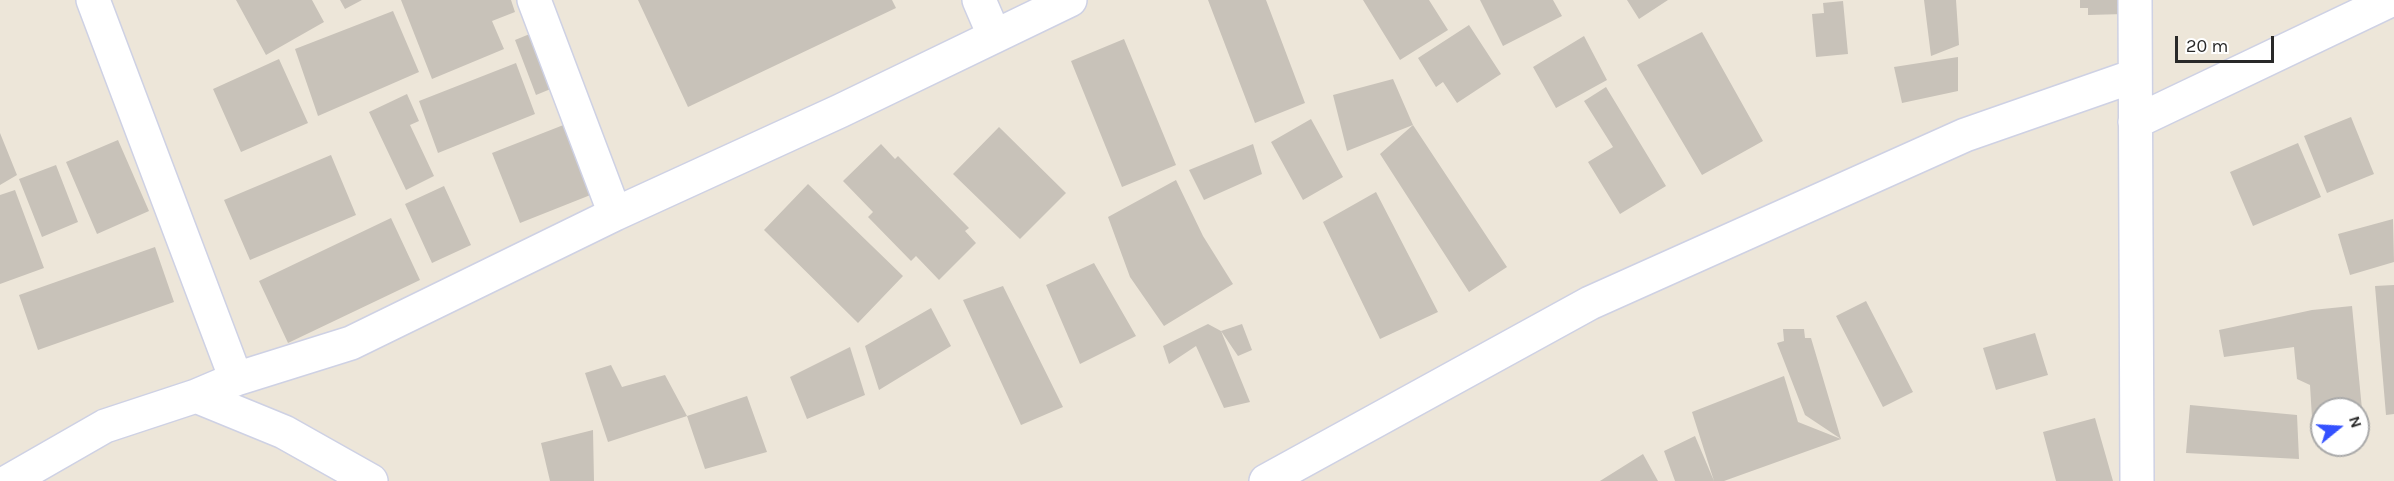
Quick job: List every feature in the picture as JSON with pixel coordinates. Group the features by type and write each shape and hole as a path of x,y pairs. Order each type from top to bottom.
{"street":[{"path":"93,0 236,379"},
{"path":"534,0 615,214"},
{"path":"979,0 994,35"},
{"path":"9,481 105,426 196,396 236,379 351,343 615,214 840,111 1070,0"},
{"path":"2135,0 2137,481"},
{"path":"2135,122 2391,0"},
{"path":"1266,481 1590,303 1965,135 2134,75"},
{"path":"196,396 284,432 370,481"}],"building":[{"path":"236,0 312,0 324,22 266,55"},
{"path":"340,0 362,0 345,9"},
{"path":"401,0 511,0 515,12 492,21 504,49 432,79"},
{"path":"638,0 892,0 896,8 688,107"},
{"path":"1208,0 1266,0 1305,103 1255,123"},
{"path":"1363,0 1429,0 1448,30 1400,60"},
{"path":"1480,0 1553,0 1562,16 1503,46"},
{"path":"1627,0 1668,0 1639,19"},
{"path":"1924,0 1956,0 1959,45 1931,56"},
{"path":"2080,0 2124,0 2124,14 2088,15 2088,8 2080,8"},
{"path":"1843,1 1848,54 1816,57 1812,14 1824,13 1823,3"},
{"path":"393,11 419,72 318,116 295,49"},
{"path":"1469,25 1501,74 1457,103 1443,82 1436,87 1418,58"},
{"path":"537,31 558,86 536,95 515,40"},
{"path":"1702,32 1763,141 1702,175 1637,65"},
{"path":"1584,36 1607,80 1556,108 1533,67"},
{"path":"1124,39 1176,165 1122,187 1071,61"},
{"path":"1958,57 1958,91 1902,103 1894,67"},
{"path":"279,59 308,123 241,152 213,89"},
{"path":"516,63 535,114 438,153 419,101"},
{"path":"1393,79 1413,125 1347,151 1333,95"},
{"path":"1606,87 1666,186 1620,214 1588,162 1613,147 1584,101"},
{"path":"407,94 419,121 410,125 434,176 406,190 369,112"},
{"path":"2351,117 2374,174 2327,193 2304,136"},
{"path":"1311,119 1343,177 1303,200 1271,142"},
{"path":"566,124 593,194 520,223 492,153"},
{"path":"1413,125 1507,267 1469,292 1380,154"},
{"path":"999,127 1066,193 1020,239 953,174"},
{"path":"0,133 17,175 0,185"},
{"path":"118,140 149,211 97,234 66,162"},
{"path":"2298,143 2321,197 2253,226 2230,172"},
{"path":"881,144 895,159 898,156 969,228 965,231 976,243 939,280 916,256 911,261 868,217 873,212 843,181"},
{"path":"1253,144 1262,174 1204,200 1189,170"},
{"path":"331,155 356,215 250,260 224,200"},
{"path":"56,165 78,222 42,237 19,179"},
{"path":"1176,180 1203,236 1233,284 1164,326 1130,277 1108,217"},
{"path":"808,184 903,276 858,323 764,230"},
{"path":"444,186 471,245 432,263 405,204"},
{"path":"15,190 44,268 0,284 0,195"},
{"path":"1376,192 1438,312 1380,339 1323,222"},
{"path":"391,218 420,280 288,343 259,281"},
{"path":"2393,219 2394,262 2350,275 2338,234"},
{"path":"155,247 174,302 38,350 19,295"},
{"path":"1094,263 1136,336 1080,364 1046,285"},
{"path":"2394,285 2394,414 2386,415 2375,286"},
{"path":"1003,286 1063,407 1021,425 963,300"},
{"path":"1866,301 1913,392 1883,407 1836,316"},
{"path":"2352,306 2361,397 2311,397 2310,385 2297,379 2294,347 2224,357 2219,330 2312,310"},
{"path":"931,308 951,346 879,390 865,346"},
{"path":"1208,324 1221,331 1250,402 1224,408 1196,346 1169,364 1163,346"},
{"path":"1242,324 1252,350 1238,356 1221,331"},
{"path":"1783,329 1804,329 1805,338 1811,338 1841,439 1805,415 1777,343 1784,341"},
{"path":"2035,333 2048,375 1996,390 1983,348"},
{"path":"850,347 865,395 807,419 790,377"},
{"path":"611,365 622,387 665,375 687,416 608,442 585,373"},
{"path":"1784,376 1798,422 1841,439 1724,481 1714,481 1692,412"},
{"path":"747,396 767,452 705,469 687,416"},
{"path":"2190,405 2297,415 2299,459 2186,453"},
{"path":"2095,418 2113,481 2056,481 2043,432"},
{"path":"593,430 594,481 550,481 541,443"},
{"path":"1695,436 1714,481 1675,481 1664,451"},
{"path":"1643,454 1658,481 1600,481"}]}
